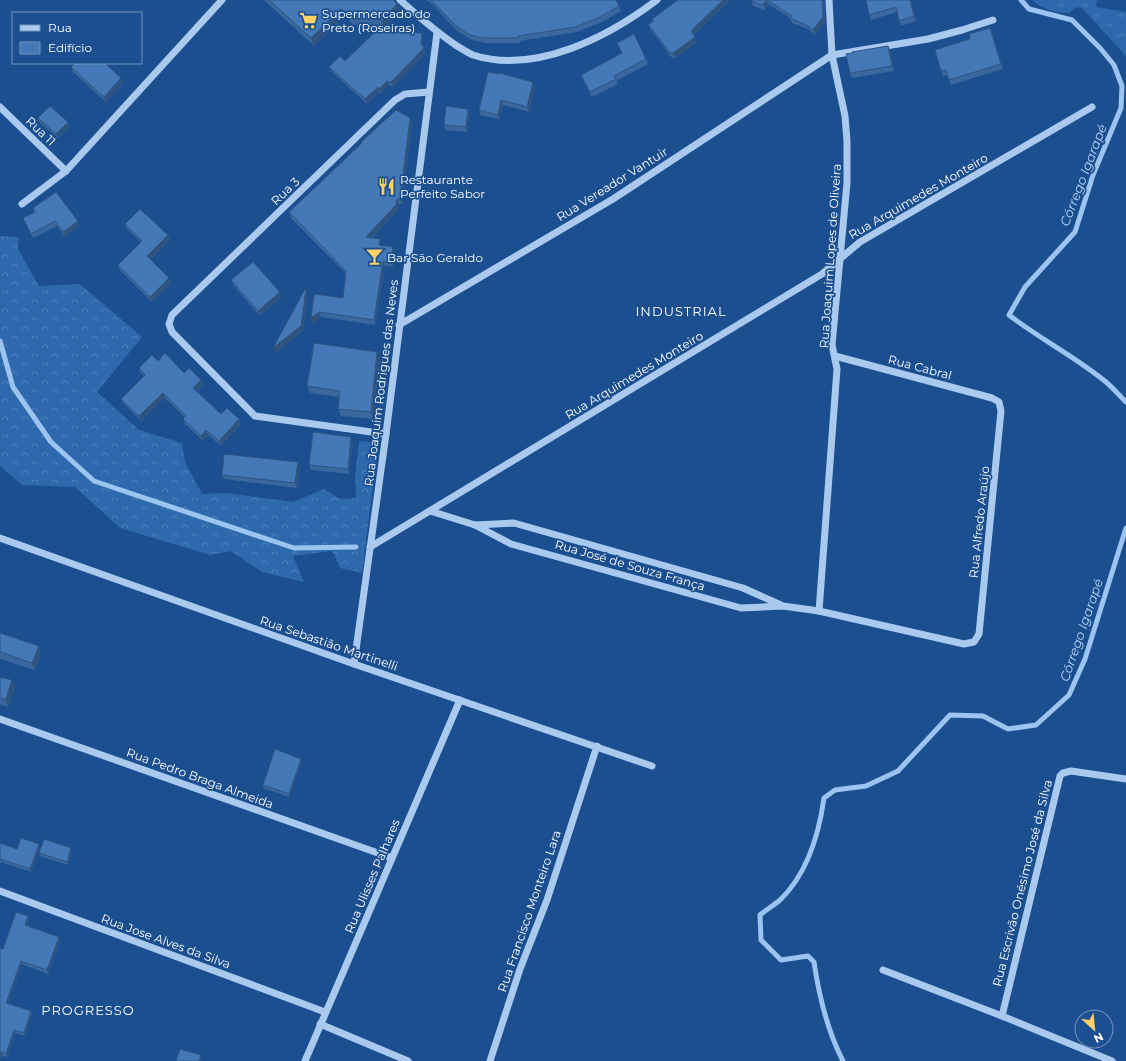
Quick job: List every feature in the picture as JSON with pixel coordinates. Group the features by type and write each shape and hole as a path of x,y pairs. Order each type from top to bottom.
{"street":[{"path":"22,204 66,171 222,0"},
{"path":"400,0 437,33 472,54 494,59 523,59 554,54 587,42 626,22 657,0"},
{"name":"Rua Joaquim Lopes de Oliveira","path":"819,611 837,369 832,346 847,183 847,141 845,116 832,55 829,0"},
{"path":"832,55 928,39 993,20"},
{"name":"Rua Joaquim Rodrigues das Neves","path":"354,664 386,434 437,33"},
{"name":"Rua Vereador Vantuir","path":"399,325 613,199 832,55"},
{"name":"Rua 3","path":"386,434 255,416 172,332 169,324 172,316 395,100 405,94 429,92"},
{"name":"Rua 11","path":"0,107 66,171"},
{"name":"Rua Arquimedes Monteiro","path":"370,547 822,274 860,242 1092,107"},
{"name":"Rua Cabral","path":"835,356 992,398 999,402"},
{"name":"Rua Alfredo Araújo","path":"974,642 979,634 1001,411 999,402"},
{"name":"Rua José de Souza França","path":"430,511 475,525 511,544 741,608 783,606 819,611 964,644 974,642"},
{"name":"Rua José de Souza França","path":"475,525 514,523 743,588 783,606"},
{"name":"Rua Sebastião Martinelli","path":"0,538 354,664 652,766"},
{"name":"Rua Ulisses Palhares","path":"305,1061 460,700"},
{"name":"Rua Pedro Braga Almeida","path":"0,719 392,858"},
{"name":"Rua Francisco Monteiro Lara","path":"490,1061 520,969 548,900 596,746"},
{"name":"Rua Escrivão Onésimo José da Silva","path":"1002,1016 1060,776 1063,773 1071,771 1126,779"},
{"name":"Rua Jose Alves da Silva","path":"0,891 325,1012"},
{"path":"883,970 1112,1061"},
{"path":"320,1024 408,1061"}],"green space":[{"path":"1032,0 1097,0 1096,7 1126,12 1126,56 1082,8 1076,7 1069,13 1058,12 1040,6"},
{"path":"0,236 19,237 18,249 39,286 80,284 142,337 97,392 139,430 182,443 185,462 202,494 226,493 293,502 324,489 340,499 356,498 355,476 359,441 378,443 362,573 340,568 332,551 293,556 304,582 262,572 231,551 210,555 120,528 75,487 22,485 0,466"}],"building":[{"path":"269,0 393,0 397,4 382,20 351,17 341,9 311,38"},
{"path":"431,0 616,0 619,6 600,17 575,27 518,36 519,38 483,38 470,35 456,26"},
{"path":"678,0 723,0 691,31 695,37 673,53 670,53 648,24 653,22 652,19"},
{"path":"751,0 766,0 763,5"},
{"path":"767,0 822,0 823,17 813,30 790,18 792,16"},
{"path":"866,0 910,0 914,16 899,21 896,7 869,15"},
{"path":"990,28 1001,64 949,80 946,70 941,71 935,50 970,39 969,34"},
{"path":"376,31 422,33 421,43 424,48 391,82 387,81 365,99 329,67 340,56 345,61"},
{"path":"634,34 646,59 614,76 616,79 590,92 581,75 622,53 617,43"},
{"path":"888,46 892,66 850,73 846,54"},
{"path":"74,64 106,64 121,78 104,97 71,67"},
{"path":"488,72 499,73 533,82 527,107 501,100 498,115 479,110"},
{"path":"50,106 68,122 56,134 38,118"},
{"path":"446,106 468,109 466,127 444,125"},
{"path":"396,110 410,118 400,199 397,199 396,205 366,237 380,239 379,245 393,247 391,262 383,261 374,320 319,312 311,318 314,294 343,298 346,271 289,212"},
{"path":"56,192 78,221 63,232 55,221 31,234 23,218 35,212 33,208"},
{"path":"140,209 168,235 147,256 169,278 150,297 118,265 142,241 125,224"},
{"path":"253,262 280,292 258,311 231,280"},
{"path":"305,289 301,326 273,348"},
{"path":"314,343 377,352 371,412 338,409 340,391 307,386"},
{"path":"165,353 184,373 189,368 201,380 193,388 221,414 227,408 239,419 219,441 206,430 201,436 183,419 186,416 163,393 139,416 121,399 145,375 139,368 152,355 158,361"},
{"path":"313,432 351,437 348,469 309,465"},
{"path":"224,454 298,462 295,483 222,475"},
{"path":"0,633 39,646 32,663 0,652"},
{"path":"0,677 12,680 6,699 0,698"},
{"path":"275,749 301,759 289,794 263,785"},
{"path":"21,838 39,844 30,869 0,859 0,843 17,849"},
{"path":"44,839 71,848 67,862 39,853"},
{"path":"16,912 28,916 25,925 59,937 47,970 21,961 6,1003 31,1011 24,1033 14,1030 6,1054 1,1052 0,1056 0,948 3,949"},
{"path":"180,1049 201,1055 199,1061 176,1061"}],"waterway":[{"name":"Córrego Igarapé","path":"1021,0 1029,9 1072,20 1100,48 1114,65 1122,86 1121,108 1093,175 1075,232 1025,287 1009,315 1109,384 1126,402"},
{"path":"0,341 13,387 51,442 94,481 294,548 356,547"},
{"name":"Córrego Igarapé","path":"843,1061 832,1037 824,1013 814,962 808,956 781,960 761,940 760,915 780,900 798,878 815,839 824,798 835,790 866,786 898,771 950,715 983,716 1008,729 1036,725 1069,695 1085,659 1126,528"}],"place":[{"name":"Supermercado do Preto (Roseiras)","path":"309,20"},
{"name":"Restaurante Perfeito Sabor","path":"387,186"},
{"name":"Bar São Geraldo","path":"374,257"}],"district":[{"name":"INDUSTRIAL","path":"681,311"},
{"name":"PROGRESSO","path":"88,1010"}]}
